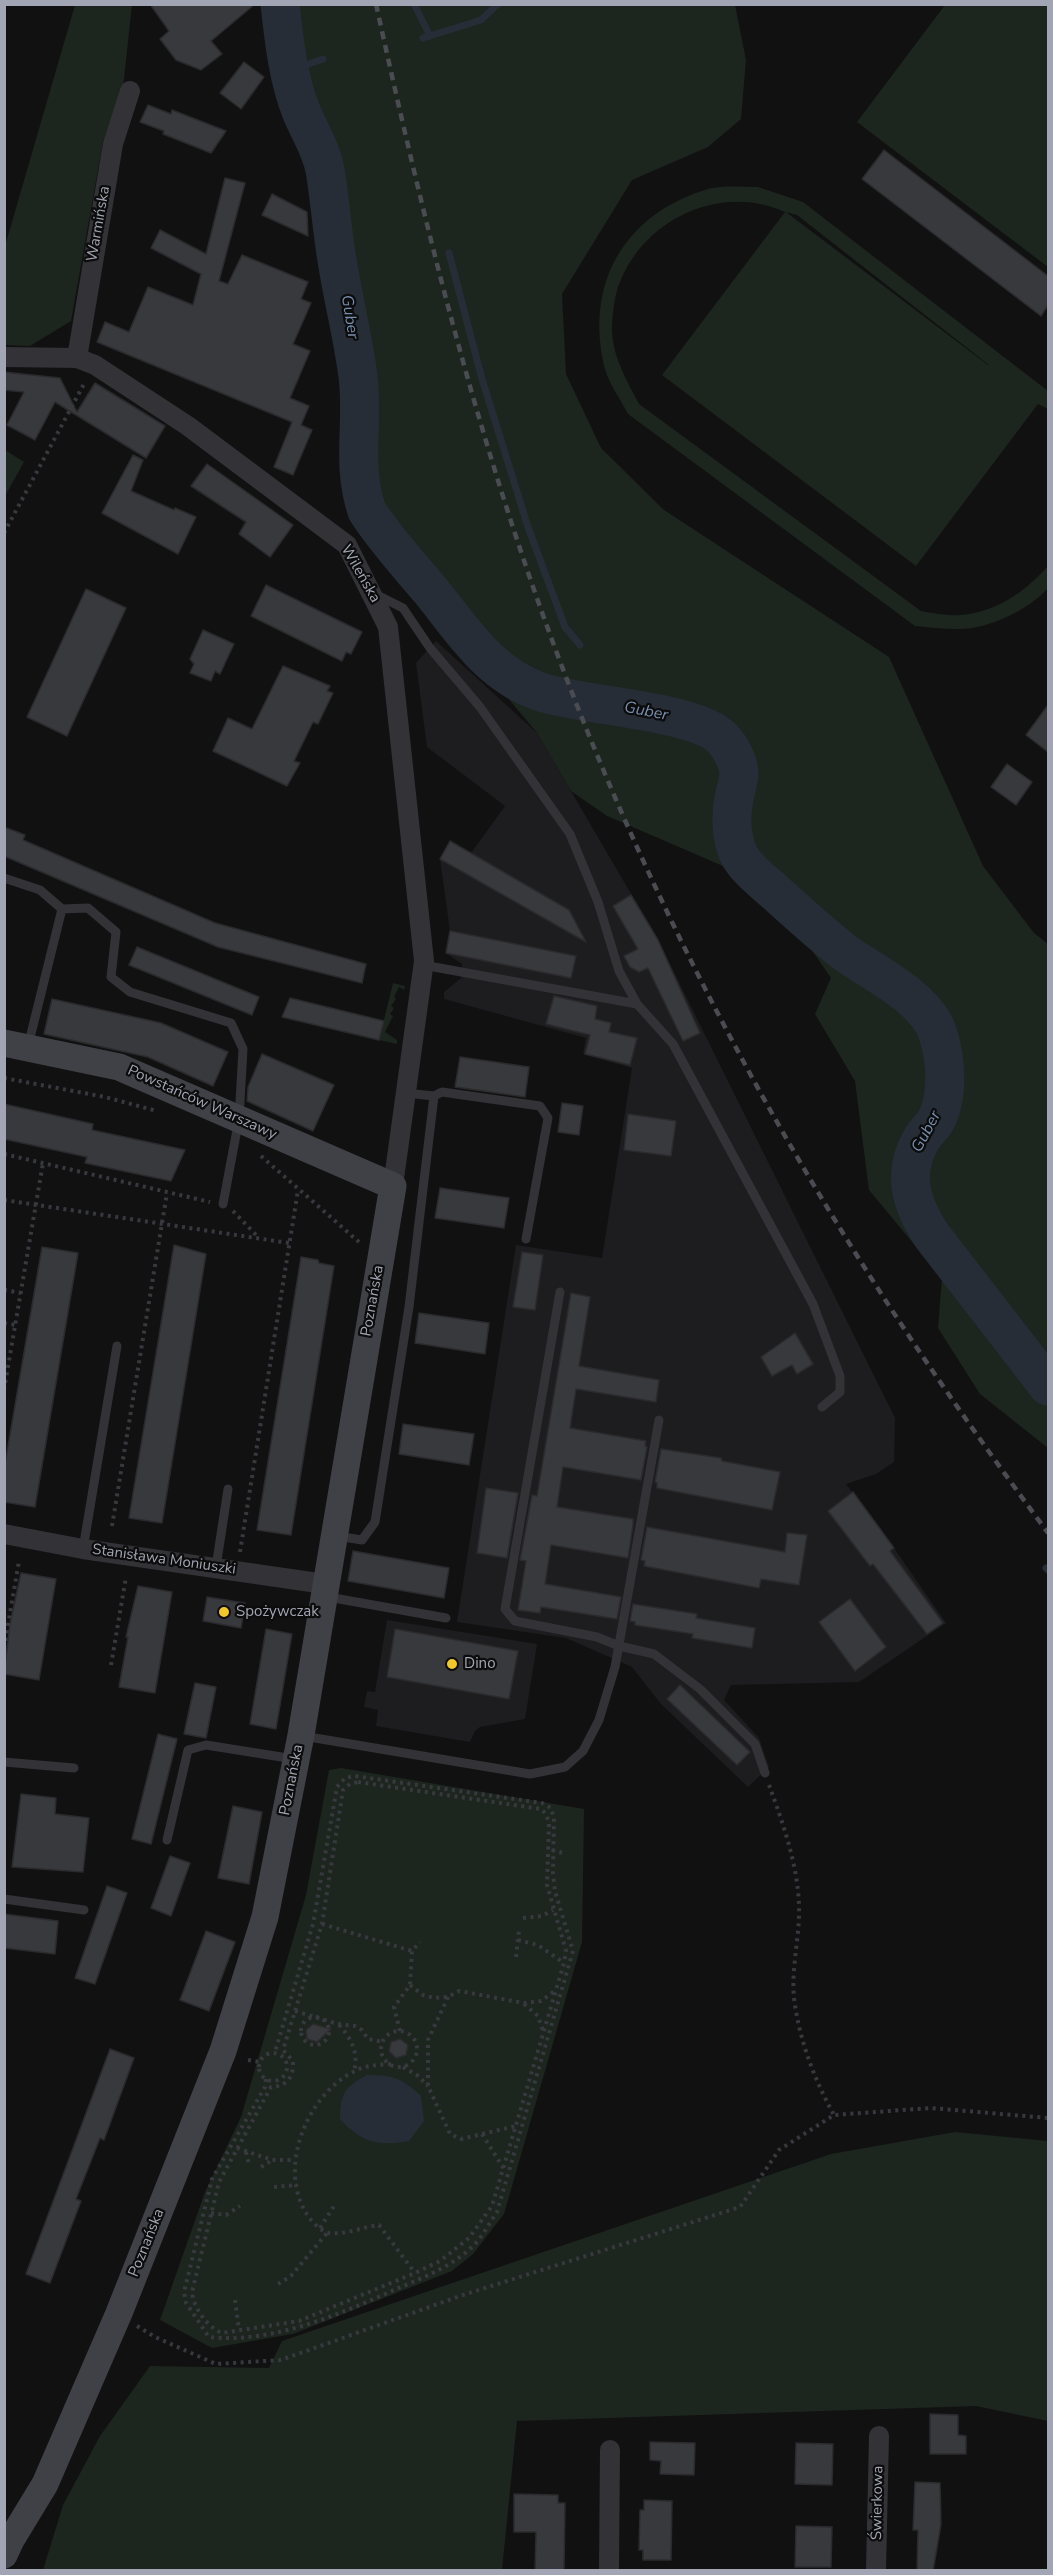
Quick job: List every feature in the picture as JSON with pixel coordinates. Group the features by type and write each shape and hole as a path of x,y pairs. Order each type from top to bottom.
{"street":[{"name":"Warmińska","path":"86,361 113,144 130,92"},
{"path":"4,357 86,361"},
{"name":"Wileńska","path":"86,361 188,426 347,545 388,627 424,963"},
{"name":"Poznańska","path":"7,2540 45,2484 119,2313 223,2051 266,1917 298,1747 393,1186 424,963"},
{"name":"Powstańców Warszawy","path":"16,1046 119,1067 237,1128 393,1186"},
{"name":"Stanisława Moniuszki","path":"4,1534 83,1549 216,1567 324,1590"},
{"name":"Świerkowa","path":"876,2571 879,2436"},
{"path":"609,2571 610,2450"}],"lane":[{"path":"373,593 402,608 430,648 480,707 570,834 598,902 619,971 637,1004 673,1044 813,1304 840,1376 840,1392 822,1407"},
{"path":"4,878 40,890 62,909 88,908 116,932 111,977 130,992 231,1023 243,1049 237,1128 223,1204"},
{"path":"16,1046 62,909"},
{"path":"424,963 637,1004"},
{"path":"405,1093 434,1096 442,1092 540,1106 548,1118 526,1239"},
{"path":"333,1536 362,1540 375,1522 409,1307 434,1096"},
{"path":"560,1292 505,1609 514,1621 597,1637 619,1646 654,1654 700,1689 755,1744 765,1773"},
{"path":"83,1549 117,1346"},
{"path":"166,1840 188,1750 206,1745 298,1747 530,1774 565,1767 583,1750 598,1720 615,1667 659,1420"},
{"path":"216,1567 228,1489"},
{"path":"324,1590 447,1618"},
{"path":"4,1762 74,1768"},
{"path":"4,1899 84,1910"}],"path":[{"path":"4,532 86,361"},
{"path":"4,1078 105,1097 159,1112"},
{"path":"237,1128 242,1139 366,1248"},
{"path":"4,1154 167,1193 112,1526"},
{"path":"4,1390 43,1163"},
{"path":"239,1559 298,1190"},
{"path":"4,1200 289,1243"},
{"path":"4,1290 21,1293"},
{"path":"4,1323 15,1325"},
{"path":"4,1648 19,1561"},
{"path":"111,1665 126,1578"},
{"path":"765,1773 791,1853 800,1905 794,1997 804,2044 816,2083 834,2115"},
{"path":"266,2079 264,2087 212,2179 184,2292 186,2303 209,2337 225,2339 292,2329 332,2316 448,2265 475,2245 497,2212 572,1962 573,1951 555,1891 551,1850 549,1823 546,1814 541,1809 358,1782 350,1784 343,1790 322,1924 283,2050 293,2061 292,2076 286,2083 271,2087 219,2182 192,2292 193,2301 213,2330 222,2333 299,2321 440,2261 469,2238 492,2206 564,1963 566,1951 547,1885 551,1850 554,1818 551,1808 542,1803 355,1776 345,1778 336,1787 313,1924 275,2052"},
{"path":"551,1850 563,1853"},
{"path":"523,1918 542,1916 553,1910"},
{"path":"322,1924 412,1950"},
{"path":"516,1957 519,1930"},
{"path":"518,1940 538,1945 564,1963"},
{"path":"400,2031 394,2007 410,1985 412,1950 420,1942"},
{"path":"410,1985 423,1995 448,1997 459,1991 524,2003 541,2001 556,1990"},
{"path":"428,2086 428,2040 448,1997"},
{"path":"524,2003 538,2016 544,2033"},
{"path":"295,2011 339,2024 355,2026 362,2030 368,2039 383,2042"},
{"path":"321,2017 328,2027 328,2036 323,2043 309,2044 303,2037 302,2028 310,2019 321,2017"},
{"path":"339,2024 349,2036 354,2048 354,2071"},
{"path":"391,2064 383,2055 383,2042 389,2034 400,2031 410,2035 417,2044 413,2061 402,2066"},
{"path":"275,2052 285,2059 287,2071 276,2081 266,2079 260,2072 260,2062 265,2055 275,2052"},
{"path":"248,2060 260,2062"},
{"path":"415,2273 379,2225 363,2226 348,2232 327,2233 314,2224 303,2208 297,2185 295,2160 298,2145 309,2118 334,2084 366,2066 391,2064 402,2066 417,2075 428,2086 450,2134 461,2139 516,2126"},
{"path":"119,2313 155,2337 216,2364 281,2360 464,2295 740,2207 779,2150 834,2115 931,2108 1048,2118"},
{"path":"482,2134 504,2169"},
{"path":"237,2148 272,2160 295,2160"},
{"path":"246,2152 249,2165"},
{"path":"261,2167 272,2160"},
{"path":"274,2187 297,2185"},
{"path":"212,2212 226,2215 240,2206"},
{"path":"320,2228 334,2206"},
{"path":"278,2284 291,2276 327,2233"},
{"path":"235,2300 239,2330"}],"shaded area":[{"path":"75,5 132,5 123,88 103,142 71,321 30,346 5,345 5,246"},
{"path":"293,5 735,5 746,60 741,119 708,147 632,180 562,294 566,374 601,448 664,510 889,657 983,866 1034,933 1048,944 1048,1448 980,1394 938,1328 942,1278 869,1190 855,1081 815,1014 831,978 767,885 607,816 571,791 537,733 403,572 370,515 352,473 347,427 344,242 295,31"},
{"path":"945,5 1048,5 1048,267 857,122"},
{"path":"758,187 803,202 1048,391 1048,409 1038,404 916,566 662,375 785,212 761,204 736,202 712,205 688,212 667,224 647,240 632,259 620,282 612,318 612,334 616,355 639,404 921,611 954,615 985,610 1008,600 1048,566 1048,588 1019,611 994,622 969,628 915,626 628,414 607,375 600,338 600,309 606,281 617,256 633,235 654,216 679,200 714,188","holes":["786,212 797,215 989,365"]},
{"path":"5,450 24,462 5,496"},
{"path":"436,641 537,733 658,940 895,1418 894,1462 876,1474 846,1484 946,1623 859,1682 731,1685 724,1700 759,1738 769,1767 748,1787 661,1704 632,1667 566,1638 457,1622 516,1245 602,1258 632,1068 583,1054 586,1038 444,999 444,992 461,978 462,964 446,953 450,931 440,859 450,841 471,853 505,806 427,747 416,663"},
{"path":"393,983 405,986 404,990 399,987 394,997 396,999 391,1006 394,1008 390,1014 393,1016 385,1032 397,1040 397,1044 379,1040"},
{"path":"387,1620 537,1644 525,1719 480,1727 475,1731 470,1742 376,1726 378,1710 364,1707 367,1691 375,1692"},
{"path":"341,1768 584,1809 582,1942 504,2214 473,2254 452,2271 293,2334 212,2348 160,2320 205,2192 241,2117 306,1895 329,1770"},
{"path":"367,2075 397,2079 421,2096 424,2121 409,2141 379,2143 371,2141 355,2133 340,2119 341,2103 345,2092"},
{"path":"955,2132 1048,2141 1048,2421 976,2406 517,2421 502,2570 43,2570 63,2505 100,2436 150,2366 269,2368 282,2341 831,2154"}],"building":[{"path":"150,4 255,4 211,41 222,54 201,70 176,60 160,39 169,31"},
{"path":"244,62 264,77 241,109 220,93"},
{"path":"148,105 171,114 172,110 226,131 211,153 140,122"},
{"path":"884,150 1048,276 1048,305 1041,316 862,179"},
{"path":"225,178 245,183 219,281 228,284 242,255 308,282 301,299 311,303 293,344 310,351 290,398 309,406 301,425 312,430 293,475 274,467 292,422 97,342 105,322 129,332 148,287 193,305 201,274 151,248 160,230 206,254"},
{"path":"272,194 307,212 308,236 262,215"},
{"path":"4,372 60,378 77,412 95,383 165,426 146,458 55,402 35,440 7,425 24,392 4,390"},
{"path":"133,455 143,460 131,491 196,517 178,554 102,513"},
{"path":"207,464 293,525 270,557 239,534 246,522 191,486"},
{"path":"266,585 362,632 351,654 346,652 342,661 251,616"},
{"path":"86,589 126,608 67,736 27,717"},
{"path":"203,630 234,644 220,674 215,671 211,681 190,673 194,664 190,659"},
{"path":"283,666 330,686 327,691 333,693 318,724 313,722 294,761 300,763 287,786 213,751 228,718 252,729"},
{"path":"1048,705 1048,752 1026,735"},
{"path":"1007,764 1032,782 1016,805 991,787"},
{"path":"4,827 25,835 23,840 215,923 366,964 362,983 218,947 4,856"},
{"path":"450,841 569,910 586,942 440,859"},
{"path":"631,895 658,940 700,1033 683,1041 648,968 639,972 630,967 624,956 638,949 613,906"},
{"path":"450,931 576,956 571,978 446,953"},
{"path":"137,947 259,997 252,1015 129,965"},
{"path":"554,996 597,1006 595,1019 611,1023 609,1032 637,1038 630,1065 585,1054 590,1035 546,1024"},
{"path":"290,998 384,1021 379,1040 282,1017"},
{"path":"52,999 161,1023 228,1052 213,1086 148,1057 44,1034"},
{"path":"262,1054 334,1085 313,1131 247,1101 248,1087"},
{"path":"460,1057 529,1067 525,1097 455,1087"},
{"path":"562,1103 583,1106 579,1135 558,1132"},
{"path":"4,1104 93,1124 92,1130 185,1150 171,1181 85,1163 87,1157 4,1139"},
{"path":"628,1114 676,1121 671,1156 624,1150"},
{"path":"440,1188 509,1198 504,1228 435,1218"},
{"path":"174,1245 206,1254 162,1523 129,1518"},
{"path":"42,1247 78,1253 35,1507 4,1502 4,1470"},
{"path":"522,1252 543,1255 535,1310 513,1307"},
{"path":"301,1257 334,1266 291,1535 257,1530"},
{"path":"571,1293 590,1297 579,1366 659,1380 656,1402 576,1389 570,1428 646,1441 645,1446 647,1447 641,1480 563,1467 557,1507 633,1519 628,1558 551,1545 545,1584 621,1597 617,1619 541,1607 540,1613 518,1610 526,1561 520,1560 532,1495 537,1496"},
{"path":"419,1313 489,1323 485,1354 415,1343"},
{"path":"795,1333 813,1364 797,1374 792,1365 772,1376 761,1357"},
{"path":"403,1424 474,1434 469,1465 399,1454"},
{"path":"661,1449 721,1458 722,1461 780,1472 772,1510 657,1488 655,1482"},
{"path":"486,1488 518,1493 507,1558 477,1553"},
{"path":"853,1492 894,1548 890,1551 943,1623 927,1634 873,1564 870,1566 828,1511"},
{"path":"647,1527 785,1552 787,1533 807,1535 799,1585 761,1579 759,1588 644,1566 645,1561 641,1560"},
{"path":"353,1551 449,1568 444,1598 348,1581"},
{"path":"21,1573 56,1579 39,1680 4,1674 10,1624"},
{"path":"138,1586 172,1592 155,1693 119,1687 128,1637 126,1637"},
{"name":"Spożywczak","path":"207,1597 245,1603 241,1628 203,1621"},
{"path":"850,1599 886,1647 855,1671 819,1622"},
{"path":"633,1604 697,1614 696,1618 755,1628 752,1648 692,1638 693,1634 635,1625 635,1622 630,1621"},
{"path":"266,1629 292,1634 276,1729 250,1724"},
{"name":"Dino","path":"395,1629 518,1651 509,1699 387,1677"},
{"path":"195,1683 216,1687 206,1738 184,1734"},
{"path":"680,1685 750,1752 737,1765 667,1699"},
{"path":"158,1734 177,1739 151,1844 132,1839"},
{"path":"21,1794 56,1798 55,1814 89,1818 83,1872 12,1867"},
{"path":"233,1806 262,1812 249,1884 218,1878"},
{"path":"170,1856 190,1863 171,1916 151,1908"},
{"path":"107,1886 127,1893 95,1984 75,1978"},
{"path":"4,1914 58,1921 55,1954 4,1948"},
{"path":"206,1931 235,1942 209,2011 180,2000"},
{"path":"313,2024 331,2029 317,2042 307,2039 306,2030"},
{"path":"400,2039 408,2045 406,2055 396,2058 389,2051 391,2042"},
{"path":"110,2049 134,2058 104,2140 100,2138 76,2199 81,2201 50,2283 26,2274"},
{"path":"930,2414 958,2415 958,2435 966,2436 966,2454 930,2454"},
{"path":"650,2442 695,2443 694,2475 660,2474 661,2461 650,2460"},
{"path":"796,2443 833,2444 832,2485 795,2484"},
{"path":"915,2482 940,2483 941,2524 933,2571 917,2571 918,2530 913,2530"},
{"path":"514,2494 558,2495 558,2503 565,2503 564,2571 535,2571 536,2532 514,2532"},
{"path":"644,2500 672,2501 671,2560 643,2560 643,2550 639,2550 640,2510 644,2510"},
{"path":"796,2526 832,2527 831,2567 795,2567"}],"waterway":[{"name":"Guber","path":"280,4 293,85 301,111 321,154 325,170 337,260 358,376 360,477 367,511 465,635 491,663 506,674 541,692 560,697 689,721 709,729 723,739 734,755 738,768 732,824 734,842 745,864 835,945 898,987 923,1009 932,1021 943,1055 944,1090 935,1122 922,1138 912,1164 910,1176 914,1200 932,1236 1048,1386"},
{"path":"414,4 430,36"},
{"path":"423,38 481,20 498,4"},
{"path":"289,71 323,59"},
{"path":"449,253 482,379 528,527 565,627 580,645"},
{"path":"635,698 636,711"},
{"path":"943,1269 952,1263"}],"railway":[{"path":"376,4 435,255 505,502 561,664 624,817 658,892 732,1040 813,1184 925,1360 1048,1533"}],"place":[{"name":"Spożywczak","path":"224,1612"},
{"name":"Dino","path":"452,1664"}]}
